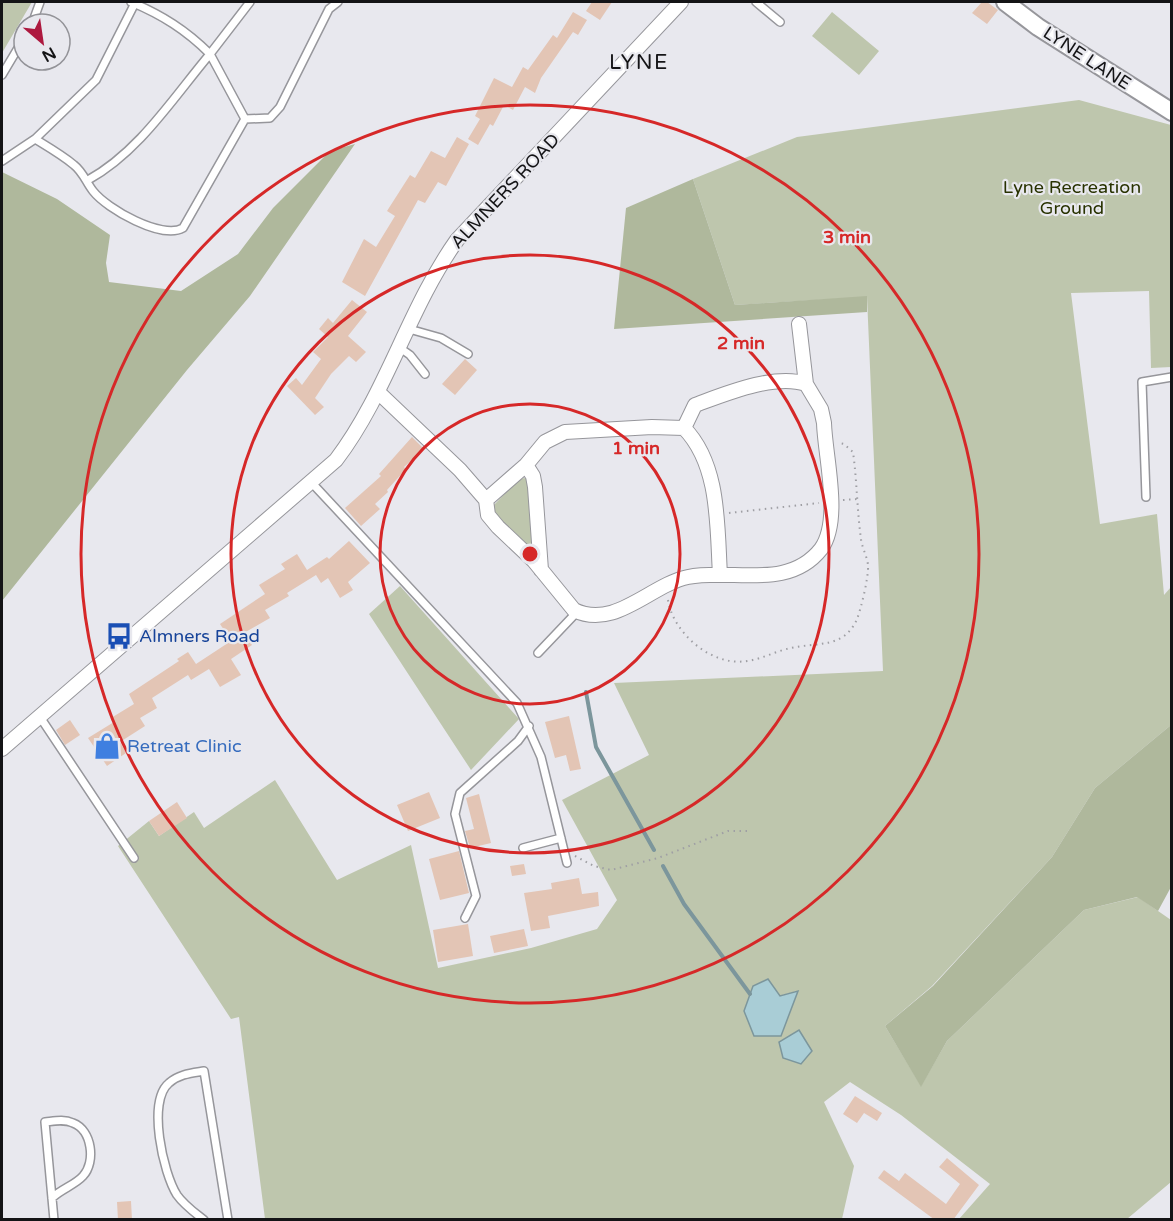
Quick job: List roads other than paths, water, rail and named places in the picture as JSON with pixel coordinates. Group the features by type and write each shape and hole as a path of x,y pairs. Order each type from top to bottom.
{"street":[{"name":"ALMNERS ROAD","path":"2,749 336,460 357,432 439,265 457,240 681,2"},
{"name":"LYNE LANE","path":"1005,2 1038,27 1170,109"},
{"path":"378,392 460,470 486,500 488,515 541,570 577,612 604,615 631,605 662,586 690,576 772,575 800,566 822,546 831,518 825,443 821,409 806,384 799,324"},
{"path":"684,428 695,405 729,392 786,380 806,384"},
{"path":"486,500 526,465 545,442 565,432 652,427 684,428 695,439 708,464 712,480 720,575"},
{"path":"526,465 533,476 535,486 541,570"}],"lane":[{"path":"2,161 35,139 96,80 133,2 186,30 210,54 245,119"},
{"path":"88,180 109,168 128,152 250,2"},
{"path":"245,119 270,118 280,107 329,9 338,2"},
{"path":"756,2 780,21"},
{"path":"2,75 12,58"},
{"path":"35,139 74,165 88,180 92,190 107,205 159,231 177,231 183,228 245,119"},
{"path":"409,329 441,338 468,354"},
{"path":"400,348 410,355 425,374"},
{"path":"1146,496 1142,382 1172,377"},
{"path":"311,482 517,703 541,757 567,863"},
{"path":"538,653 577,612"},
{"path":"40,717 134,858"},
{"path":"465,918 477,896 455,814 460,793 518,741 529,726"},
{"path":"523,849 561,838"},
{"path":"204,1220 182,1202 171,1184 163,1158 158,1117 160,1097 168,1083 183,1075 204,1071 228,1220"},
{"path":"52,1198 83,1176 89,1164 88,1139 76,1123 45,1122 54,1220"}],"water":[{"path":"768,979 780,996 798,991 781,1036 754,1036 744,1011 753,986"},
{"path":"799,1030 812,1051 801,1064 783,1058 779,1042"}],"waterway":[{"path":"586,692 596,747 654,850"},
{"path":"663,866 684,904 750,994"}],"place":[{"name":"Almners Road","path":"119,636"},
{"name":"Retreat Clinic","path":"107,746"}],"district":[{"name":"LYNE","path":"639,62"}],"park label":[{"name":"Lyne Recreation Ground","path":"1072,198"}]}
